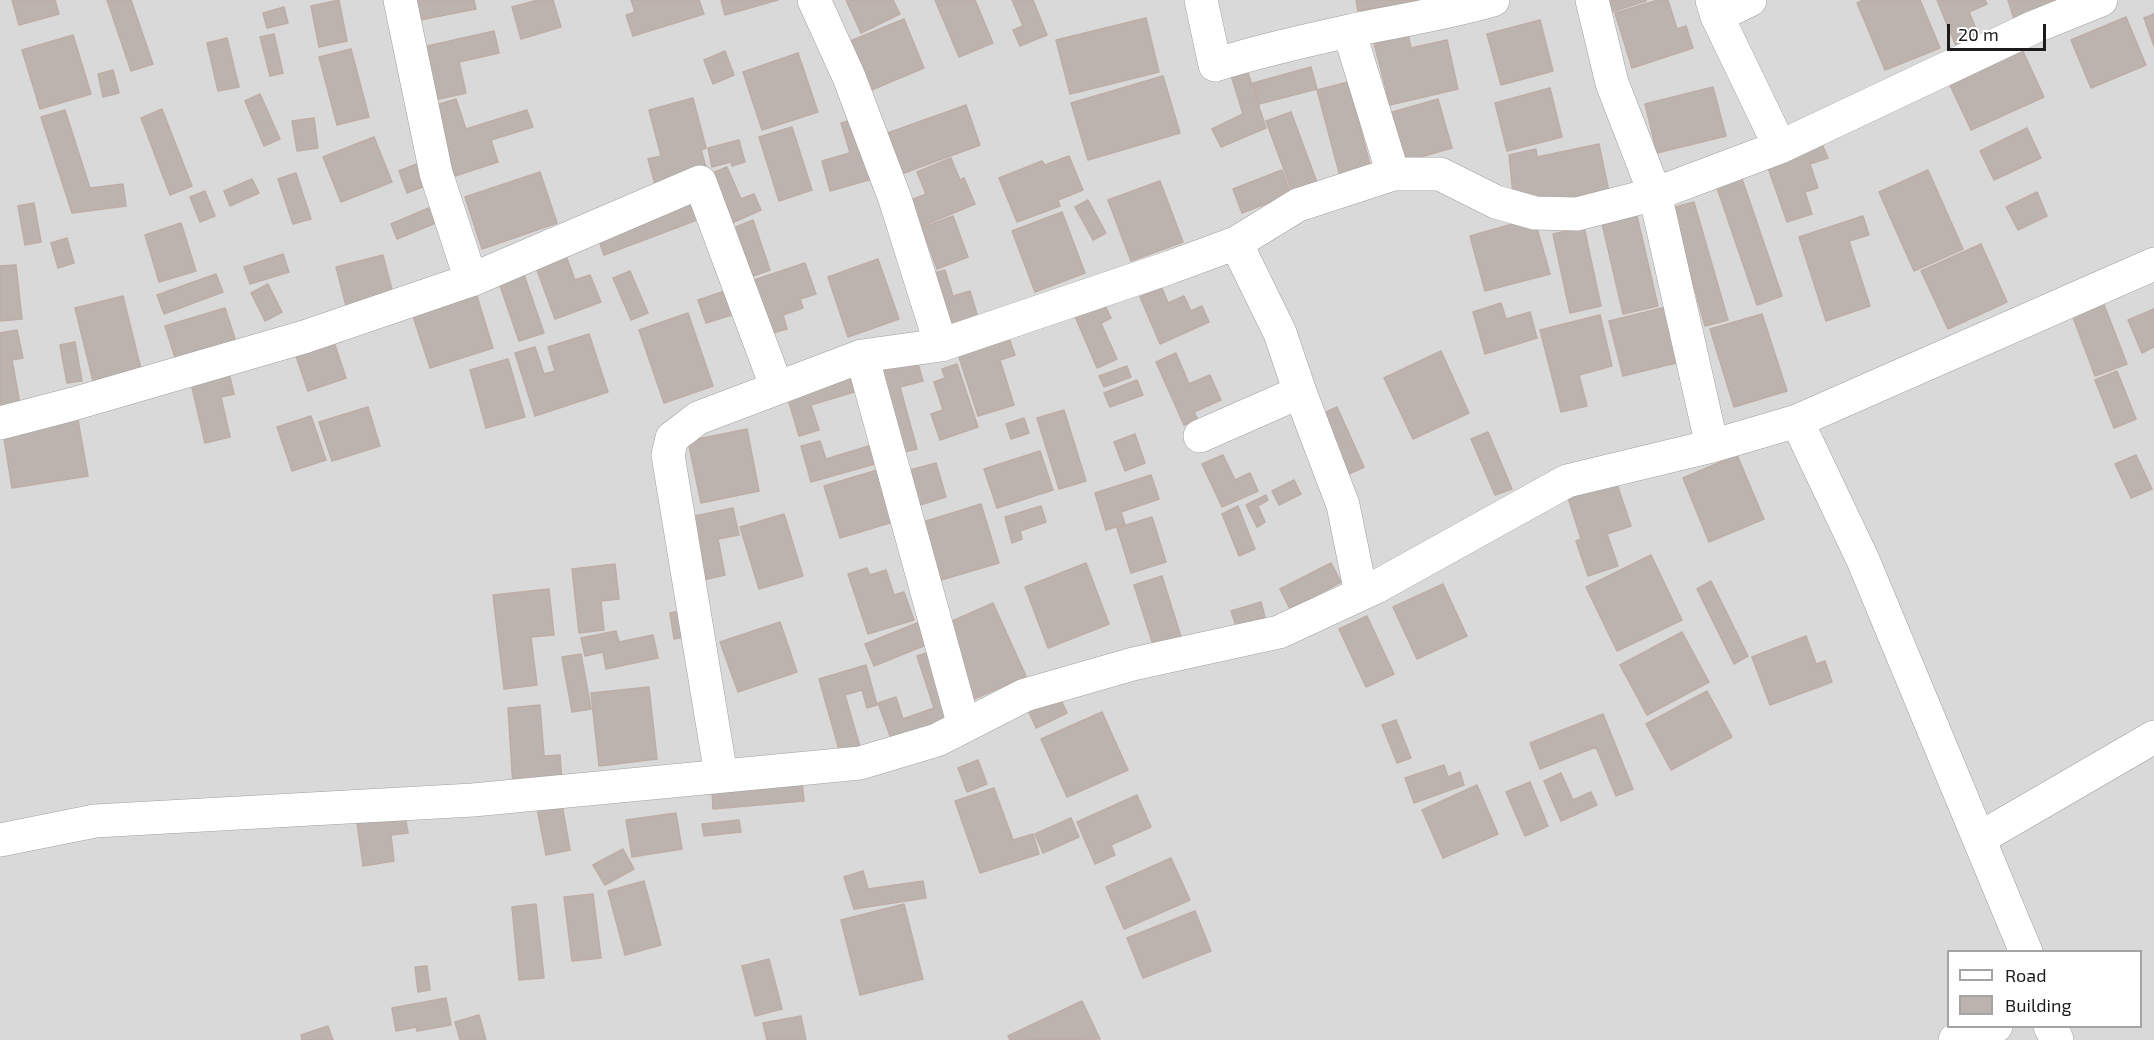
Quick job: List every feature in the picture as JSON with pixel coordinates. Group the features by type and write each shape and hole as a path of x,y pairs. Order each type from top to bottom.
{"street":[{"path":"400,0 436,173 471,280"},
{"path":"814,0 849,77 895,199 941,345"},
{"path":"1201,0 1215,65 1250,54 1349,31 1453,12 1493,0"},
{"path":"1592,0 1612,84 1655,195 1712,446"},
{"path":"1750,0 1714,8 1780,147"},
{"path":"721,775 668,455 672,438 698,418 862,356 941,345 1236,243 1298,205 1393,174 1440,174 1496,202 1534,213 1577,214 1655,195 1780,147 2034,27 2101,0"},
{"path":"1349,31 1393,174"},
{"path":"0,423 304,337 471,280 700,182 777,388"},
{"path":"1236,243 1280,333 1343,504 1360,593"},
{"path":"0,840 95,821 473,800 860,763 937,740 1025,695 1132,664 1279,632 1376,587 1567,480 1712,446 1797,421 2154,264"},
{"path":"862,356 963,726"},
{"path":"1200,436 1300,392"},
{"path":"1797,421 1863,560 2026,950"},
{"path":"1980,838 2154,737"},
{"path":"1955,1040 1990,1028"}],"shaded area":[{"path":"0,0 2154,0 2154,1040 0,1040"}],"building":[{"path":"12,0 55,0 59,14 19,25"},
{"path":"107,0 131,0 153,64 131,71"},
{"path":"339,0 347,41 319,47 311,6"},
{"path":"416,0 474,0 476,9 420,20"},
{"path":"538,0 553,0 561,27 521,39 512,7"},
{"path":"631,0 699,0 704,14 633,36 626,15 635,12"},
{"path":"721,0 778,0 725,15"},
{"path":"846,0 893,0 900,14 861,33"},
{"path":"935,0 975,0 993,43 959,57"},
{"path":"1012,0 1033,0 1047,35 1020,46 1013,30 1023,26"},
{"path":"1356,0 1422,0 1358,11"},
{"path":"1604,0 1646,0 1646,1 1608,13"},
{"path":"1658,0 1668,0 1677,29 1686,26 1693,48 1632,68 1615,13"},
{"path":"1863,0 1920,0 1940,48 1885,70 1857,3"},
{"path":"1937,0 1985,0 1987,4 1969,12 1979,36 1956,46"},
{"path":"2008,0 2054,0 2055,4 2014,19"},
{"path":"284,7 288,23 267,28 263,13"},
{"path":"2154,14 2154,46 2144,18"},
{"path":"2126,17 2146,65 2091,88 2071,40"},
{"path":"1146,18 1159,72 1070,94 1056,40"},
{"path":"904,19 924,68 869,91 848,42"},
{"path":"1540,20 1553,71 1501,85 1487,34"},
{"path":"494,31 499,53 459,62 466,93 435,100 423,47"},
{"path":"274,34 283,73 270,76 260,37"},
{"path":"73,35 91,94 40,109 22,50"},
{"path":"1408,35 1411,48 1447,40 1458,89 1390,105 1374,43"},
{"path":"227,38 239,87 218,91 207,43"},
{"path":"2021,47 2044,97 1971,130 1948,81"},
{"path":"351,49 369,117 337,125 319,57"},
{"path":"725,51 734,75 713,84 704,60"},
{"path":"798,53 818,112 762,130 743,72"},
{"path":"1246,67 1266,128 1221,147 1212,129 1243,114 1230,72"},
{"path":"1311,67 1317,89 1259,104 1253,83"},
{"path":"113,70 119,93 103,97 98,74"},
{"path":"1163,76 1180,133 1088,160 1071,103"},
{"path":"1348,82 1372,172 1341,180 1317,90"},
{"path":"1713,87 1726,136 1657,153 1645,104"},
{"path":"1550,88 1562,137 1507,151 1495,103"},
{"path":"260,94 280,139 264,146 245,101"},
{"path":"693,98 706,148 701,150 707,170 655,184 648,159 661,156 649,110"},
{"path":"456,99 466,129 527,110 533,127 491,140 498,162 455,176 433,106"},
{"path":"1438,99 1452,148 1403,162 1389,113"},
{"path":"966,105 980,145 896,176 882,135"},
{"path":"162,109 192,186 170,195 141,118"},
{"path":"65,110 90,188 123,184 126,206 72,213 41,117"},
{"path":"1291,112 1318,185 1293,194 1266,121"},
{"path":"862,117 879,177 830,191 822,161 850,153 841,123"},
{"path":"314,118 318,148 297,151 292,121"},
{"path":"792,127 812,190 779,201 759,137"},
{"path":"2027,128 2041,158 1994,180 1980,151"},
{"path":"374,137 392,182 341,202 323,157"},
{"path":"739,140 745,162 732,166 731,162 712,167 708,148"},
{"path":"1599,144 1609,192 1552,205 1513,194 1509,155 1536,149 1537,157"},
{"path":"1822,144 1828,158 1810,164 1818,188 1805,192 1812,214 1787,222 1766,162"},
{"path":"1069,156 1083,190 1058,200 1060,206 1017,222 999,178 1042,161 1045,165"},
{"path":"951,158 960,180 964,178 975,204 915,229 904,203 926,194 917,172"},
{"path":"427,160 435,182 407,193 399,171"},
{"path":"727,167 741,199 754,194 761,210 732,223 710,174"},
{"path":"1282,170 1291,194 1242,213 1233,189"},
{"path":"1928,170 1963,249 1914,271 1879,192"},
{"path":"540,172 557,223 482,249 465,197"},
{"path":"296,173 311,219 293,224 278,179"},
{"path":"1740,173 1782,296 1757,305 1715,182"},
{"path":"252,179 259,193 230,206 224,191"},
{"path":"1160,181 1183,242 1131,261 1108,200"},
{"path":"205,191 215,216 200,222 190,197"},
{"path":"2037,192 2047,216 2018,230 2006,207"},
{"path":"697,194 705,217 604,255 596,232"},
{"path":"1088,200 1106,233 1093,240 1075,207"},
{"path":"1694,202 1728,320 1705,326 1672,208"},
{"path":"34,203 41,242 25,245 18,206"},
{"path":"431,207 438,222 397,239 391,224"},
{"path":"1062,212 1085,273 1035,292 1012,231"},
{"path":"1636,212 1658,306 1623,314 1601,219"},
{"path":"953,216 968,257 937,269 922,228"},
{"path":"1863,216 1869,235 1849,241 1870,306 1826,321 1799,237"},
{"path":"1534,218 1550,274 1485,291 1470,236"},
{"path":"753,220 770,270 753,276 736,227"},
{"path":"181,223 196,271 159,282 145,235"},
{"path":"1584,227 1601,306 1570,313 1553,234"},
{"path":"67,238 74,263 58,268 51,243"},
{"path":"1981,244 2007,302 1948,329 1921,271"},
{"path":"563,248 575,280 590,275 601,302 555,319 533,259"},
{"path":"283,254 289,272 250,284 244,267"},
{"path":"383,255 393,294 346,306 336,267"},
{"path":"878,259 899,319 848,337 828,277"},
{"path":"805,263 816,294 800,299 803,308 783,315 787,329 769,334 751,281"},
{"path":"16,265 22,319 0,321 0,266"},
{"path":"521,266 544,333 519,341 496,274"},
{"path":"945,270 953,296 970,291 979,321 942,332 926,275"},
{"path":"630,271 648,313 631,320 613,278"},
{"path":"216,274 223,292 164,314 157,295"},
{"path":"268,284 282,312 265,321 251,293"},
{"path":"1162,288 1168,303 1184,296 1191,311 1202,306 1209,322 1160,344 1140,297"},
{"path":"731,289 738,313 706,323 698,300"},
{"path":"476,293 493,348 430,368 412,313"},
{"path":"123,296 141,369 93,381 75,308"},
{"path":"2101,297 2127,364 2095,376 2070,309"},
{"path":"1104,303 1111,318 1101,323 1117,359 1097,368 1075,316"},
{"path":"1501,303 1506,319 1530,312 1537,338 1485,354 1473,312"},
{"path":"1666,307 1680,362 1623,376 1609,321"},
{"path":"225,308 239,351 179,370 165,326"},
{"path":"2154,309 2154,347 2142,353 2128,320"},
{"path":"688,313 713,386 664,403 639,330"},
{"path":"1762,314 1787,391 1734,407 1710,329"},
{"path":"1600,315 1612,366 1579,375 1587,406 1561,412 1540,330"},
{"path":"17,330 23,358 12,360 20,404 0,408 0,333"},
{"path":"589,334 608,392 535,416 515,353 535,347 544,374 555,371 548,347"},
{"path":"1009,338 1015,355 1000,360 1014,405 978,416 958,354"},
{"path":"75,342 82,381 67,383 60,345"},
{"path":"334,342 346,378 308,391 296,356"},
{"path":"1441,351 1469,413 1413,439 1384,378"},
{"path":"1176,353 1189,384 1210,375 1221,400 1194,412 1198,420 1184,425 1156,362"},
{"path":"916,357 923,381 900,387 917,449 895,454 871,368"},
{"path":"508,359 525,417 486,428 470,370"},
{"path":"957,364 978,427 940,440 931,414 943,410 934,382 945,378 942,369"},
{"path":"860,366 867,388 811,405 819,430 799,436 785,389"},
{"path":"1127,366 1131,377 1104,387 1099,376"},
{"path":"228,369 234,394 221,397 230,437 205,443 190,379"},
{"path":"2117,371 2136,419 2114,428 2095,380"},
{"path":"1137,380 1143,395 1110,407 1104,393"},
{"path":"368,407 380,446 332,461 319,422"},
{"path":"1337,407 1364,467 1349,474 1322,414"},
{"path":"1064,410 1086,481 1059,489 1037,418"},
{"path":"311,416 326,460 292,471 277,427"},
{"path":"1024,418 1029,433 1011,439 1006,424"},
{"path":"78,420 88,476 12,488 3,432"},
{"path":"747,429 759,491 701,503 688,441"},
{"path":"1488,432 1512,489 1495,495 1471,439"},
{"path":"1135,434 1145,463 1125,471 1114,442"},
{"path":"820,441 826,459 872,445 889,460 811,482 801,446"},
{"path":"1040,451 1053,490 997,508 984,469"},
{"path":"1223,455 1235,480 1250,473 1258,491 1222,507 1202,464"},
{"path":"1737,455 1764,519 1709,542 1683,478"},
{"path":"2136,455 2152,489 2131,498 2115,464"},
{"path":"936,463 946,497 920,505 910,470"},
{"path":"877,470 893,522 840,538 824,486"},
{"path":"1151,475 1159,499 1121,512 1125,524 1106,530 1095,493"},
{"path":"1614,475 1631,526 1607,534 1618,566 1588,576 1576,541 1581,539 1566,491"},
{"path":"1294,480 1301,494 1279,505 1272,491"},
{"path":"1266,495 1268,500 1258,506 1265,522 1257,527 1246,505"},
{"path":"981,504 999,563 941,580 923,522"},
{"path":"1041,506 1046,522 1020,531 1022,539 1012,543 1005,517"},
{"path":"1238,506 1255,549 1239,556 1222,514"},
{"path":"733,508 739,535 718,539 725,575 699,581 685,518"},
{"path":"784,514 803,576 759,589 740,527"},
{"path":"1152,517 1166,562 1131,573 1117,528"},
{"path":"1651,555 1682,620 1617,651 1586,587"},
{"path":"1086,563 1109,624 1048,648 1025,587"},
{"path":"1331,563 1341,582 1290,609 1280,589"},
{"path":"615,564 619,599 601,601 604,630 579,633 572,569"},
{"path":"867,568 870,575 886,570 894,595 904,592 914,620 868,634 848,574"},
{"path":"1162,576 1182,640 1154,648 1134,585"},
{"path":"1711,581 1748,656 1734,664 1697,589"},
{"path":"1443,584 1467,636 1417,659 1393,607"},
{"path":"549,589 554,635 531,637 537,685 504,689 493,595"},
{"path":"1261,602 1265,617 1236,626 1231,611"},
{"path":"993,603 1026,676 974,699 941,626"},
{"path":"685,610 690,636 674,639 670,613"},
{"path":"1367,616 1394,674 1366,687 1339,629"},
{"path":"922,621 931,643 874,666 865,644"},
{"path":"780,622 797,672 738,692 720,642"},
{"path":"616,631 619,642 653,635 658,658 606,669 603,652 585,656 581,638"},
{"path":"1682,632 1709,682 1647,715 1620,665"},
{"path":"1806,636 1816,664 1825,661 1832,682 1770,705 1752,657"},
{"path":"935,650 959,721 893,744 878,703 896,697 903,719 934,708 917,656"},
{"path":"581,654 591,709 572,712 562,657"},
{"path":"866,665 877,705 867,708 862,690 845,695 860,747 840,753 819,679"},
{"path":"649,687 657,759 599,766 591,693"},
{"path":"1056,689 1067,713 1036,728 1025,703"},
{"path":"1707,691 1732,737 1671,770 1646,724"},
{"path":"540,705 544,756 560,755 562,783 513,786 508,708"},
{"path":"1102,712 1128,770 1067,797 1041,739"},
{"path":"1603,714 1633,789 1616,796 1596,747 1540,769 1530,743"},
{"path":"1396,720 1411,758 1397,763 1382,725"},
{"path":"978,760 987,784 967,792 958,768"},
{"path":"1444,765 1448,777 1460,772 1464,785 1414,803 1405,778"},
{"path":"1561,773 1573,800 1591,792 1597,805 1561,821 1544,781"},
{"path":"802,781 804,801 713,809 712,790"},
{"path":"1530,782 1548,826 1525,836 1506,792"},
{"path":"1477,785 1498,834 1443,858 1422,810"},
{"path":"994,788 1013,840 1033,834 1039,854 980,873 955,801"},
{"path":"1137,795 1151,827 1111,845 1115,855 1095,864 1077,822"},
{"path":"562,804 570,850 546,855 537,808"},
{"path":"404,809 408,833 391,835 394,861 363,866 356,815"},
{"path":"676,813 682,849 632,857 626,820"},
{"path":"1071,818 1079,837 1043,853 1035,834"},
{"path":"739,820 741,832 704,836 702,824"},
{"path":"623,849 634,869 605,885 593,865"},
{"path":"1171,858 1190,900 1124,929 1106,887"},
{"path":"863,871 868,889 923,881 926,898 854,909 844,877"},
{"path":"644,881 661,945 625,955 608,891"},
{"path":"593,894 601,958 572,961 564,897"},
{"path":"536,904 544,978 519,980 512,907"},
{"path":"904,904 923,979 860,995 841,920"},
{"path":"1195,911 1211,951 1143,978 1127,938"},
{"path":"769,959 782,1009 755,1016 742,966"},
{"path":"427,966 430,990 418,992 415,967"},
{"path":"446,998 451,1025 417,1031 416,1027 396,1031 392,1008"},
{"path":"1082,1001 1100,1039 1010,1040 1008,1036"},
{"path":"479,1015 486,1040 460,1040 455,1022"},
{"path":"801,1016 806,1040 767,1040 763,1023"},
{"path":"328,1026 333,1040 302,1040 301,1035"}]}
